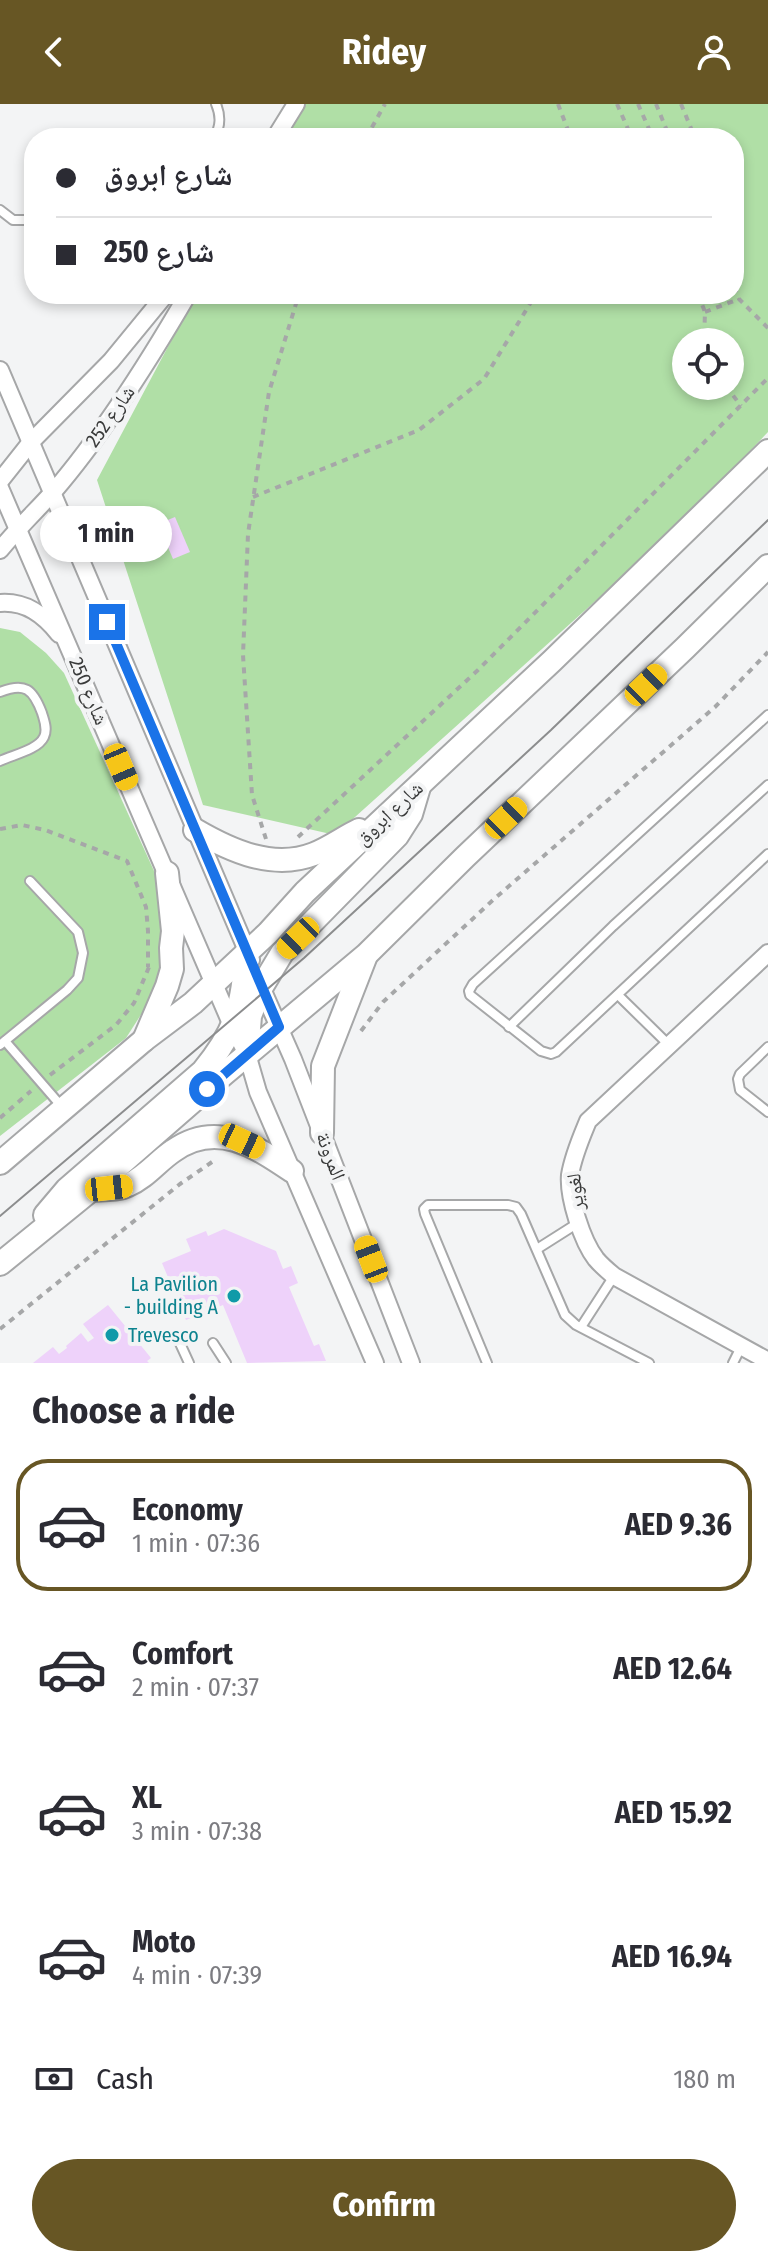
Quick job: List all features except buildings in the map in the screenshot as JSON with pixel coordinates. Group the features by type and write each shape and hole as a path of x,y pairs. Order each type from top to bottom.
{"street":[{"path":"281,128 296,104"},
{"name":"شارع 252","path":"0,481 31,442 111,361 158,304"},
{"name":"شارع 252","path":"0,550 18,527 53,493 99,434 152,356 182,304"},
{"path":"0,370 247,951 242,995 233,1027 224,1044 203,1071 67,1189 27,1243"},
{"name":"شارع ابروق","path":"0,1163 214,984 268,933 305,892 552,661 768,451"},
{"name":"شارع 250","path":"0,488 214,984"},
{"path":"0,1264 366,955 768,566"},
{"path":"0,603 35,610 48,620 75,660"},
{"path":"247,1054 250,1016 261,988 282,953 397,836 411,814 419,785"},
{"path":"195,830 234,850 285,861 315,854 382,820"},
{"path":"144,1040 172,969 173,931 167,873"},
{"name":"المرونة","path":"247,951 411,1363"},
{"name":"لغوير","path":"768,953 588,1121 575,1154 570,1178 586,1242 596,1259 614,1276 768,1361"},
{"path":"322,1133 323,1066 366,955"},
{"name":"المرونة","path":"214,984 247,1054 258,1092 375,1363"},
{"path":"91,1190 127,1186 183,1144 210,1137 242,1141 292,1171"}],"lane":[{"path":"216,104 220,128"},
{"path":"0,210 13,220 24,220"},
{"path":"0,692 14,687 29,690 36,696 46,727 44,738 36,745 0,761"},
{"path":"768,715 470,987 470,995 541,1051 546,1054 556,1052 768,854"},
{"path":"509,1027 613,926 768,785"},
{"path":"30,881 78,932 83,953 78,978 3,1043 63,1108"},
{"path":"618,995 670,1045"},
{"path":"768,1047 738,1079 744,1095 768,1112"},
{"path":"487,1363 425,1214 424,1209 431,1205 512,1206 519,1210 565,1315 581,1327 649,1363"},
{"path":"537,1249 579,1222"},
{"path":"581,1327 614,1276"},
{"path":"178,1339 189,1363"},
{"path":"213,1343 226,1363"},
{"path":"733,1363 741,1346"}],"path":[{"path":"372,128 385,104"},
{"path":"558,104 567,128"},
{"path":"617,104 628,128"},
{"path":"638,104 649,128"},
{"path":"656,104 666,128"},
{"path":"681,104 691,128"},
{"path":"296,304 269,392 253,497 248,534 243,655 252,795 273,860 478,670 768,378"},
{"path":"253,497 419,430 484,379 530,304"},
{"path":"702,304 704,328"},
{"path":"744,304 768,328"},
{"path":"705,312 724,305"},
{"path":"736,400 741,406"},
{"path":"331,1042 350,1043 383,1002 482,910 715,707 768,652"},
{"path":"0,829 22,825 45,830 127,861 146,907 148,931 148,967 134,1003 116,1025 0,1118"},
{"path":"148,967 172,969"},
{"path":"0,1329 180,1184 217,1158 227,1138"}],"green space":[{"path":"297,104 768,104 768,432 679,526 335,835 203,805 97,480 191,304 744,304 744,128 284,128"},
{"path":"0,628 20,632 64,673 164,899 164,963 151,999 126,1038 0,1136"}],"tram line":[{"path":"0,1216 304,958 551,730 768,520"}],"place":[{"name":"La Pavilion - building A","path":"234,1296"},
{"name":"Trevesco","path":"112,1335"}],"route":[{"path":"107,622 279,1027 207,1089"}]}
